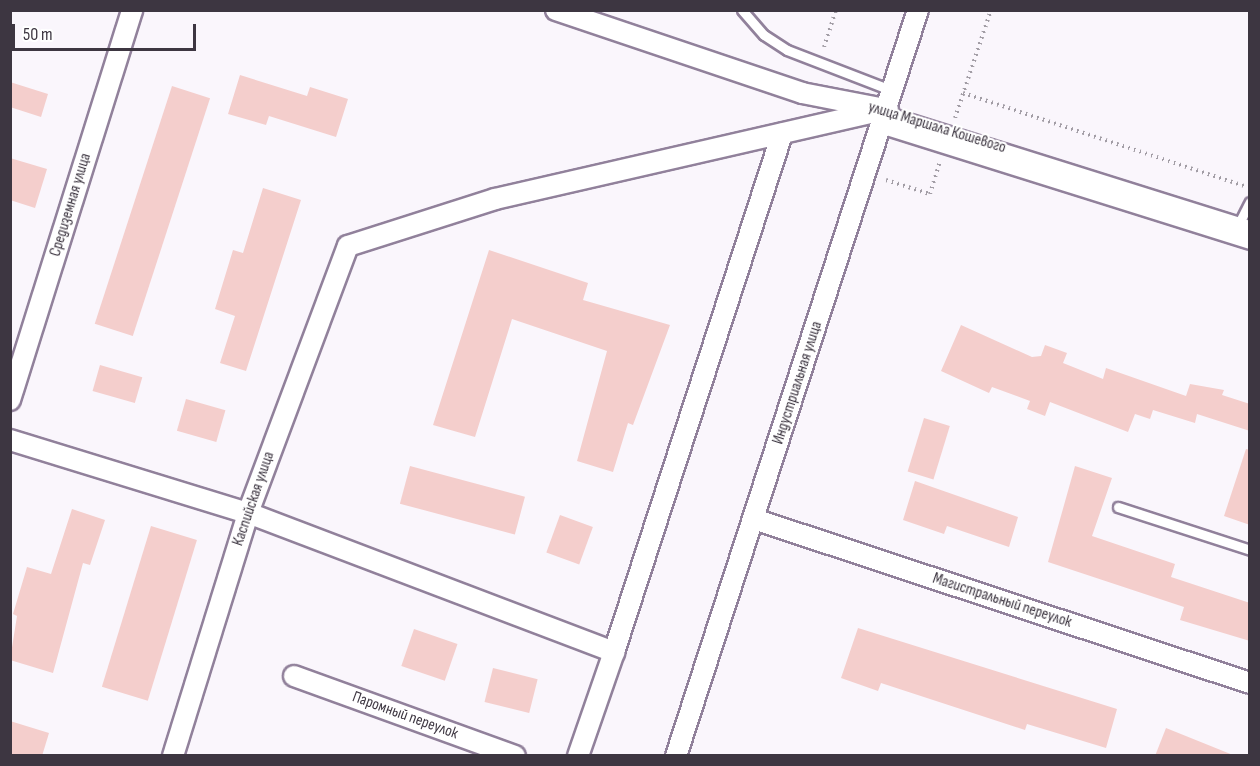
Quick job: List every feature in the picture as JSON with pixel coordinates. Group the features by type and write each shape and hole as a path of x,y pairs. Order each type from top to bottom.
{"street":[{"name":"Средиземная улица","path":"10,400 132,10"},
{"name":"улица Маршала Кошевого","path":"556,10 802,93 888,107 1245,223"},
{"name":"Индустриальная улица","path":"676,756 918,10"},
{"path":"578,756 782,134 888,107"},
{"name":"Каспийская улица","path":"173,756 248,513 348,246 495,199 782,134"},
{"path":"10,440 248,513 614,652"},
{"name":"Магистральный переулок","path":"754,519 1250,683"},
{"name":"Паромный переулок","path":"294,676 515,756"}],"lane":[{"path":"742,10 764,35 888,107"},
{"path":"1118,507 1250,550"}],"path":[{"path":"818,66 836,10"},
{"path":"963,93 1250,187"}],"building":[{"path":"240,75 307,96 310,87 348,99 336,137 269,116 266,125 228,114"},
{"path":"10,82 48,94 41,117 10,107"},
{"path":"172,86 210,98 133,336 95,324"},
{"path":"10,158 47,169 35,208 10,200"},
{"path":"263,188 301,200 246,371 220,363 235,316 215,309 233,250 243,253"},
{"path":"489,250 588,283 583,300 670,325 633,425 628,423 613,472 577,461 607,351 512,319 475,437 433,425"},
{"path":"961,325 1032,357 1041,356 1045,345 1067,353 1063,363 1103,379 1106,368 1186,396 1190,384 1224,390 1222,395 1250,404 1250,431 1197,414 1195,423 1153,410 1150,419 1135,414 1128,432 1050,402 1045,416 1027,409 1030,401 992,387 989,393 941,371"},
{"path":"100,365 142,377 135,403 93,391"},
{"path":"186,399 225,410 216,442 177,431"},
{"path":"924,418 950,426 933,479 908,472"},
{"path":"1246,449 1250,450 1250,525 1224,516"},
{"path":"410,466 525,497 515,534 400,504"},
{"path":"1075,466 1112,478 1092,536 1175,564 1171,577 1250,603 1250,641 1180,620 1184,607 1048,562"},
{"path":"915,481 1018,517 1009,547 947,526 944,534 903,520"},
{"path":"72,509 105,520 90,565 83,563 53,673 10,660 17,616 13,614 27,567 51,574"},
{"path":"560,515 593,527 579,565 546,553"},
{"path":"151,526 197,540 148,701 102,687"},
{"path":"858,628 1117,709 1106,748 1027,724 1025,730 881,683 878,691 841,678"},
{"path":"414,629 457,644 445,681 401,666"},
{"path":"493,668 538,679 529,713 485,702"},
{"path":"10,721 49,733 42,756 10,756"},
{"path":"1166,728 1233,755 1233,756 1155,756"}]}
